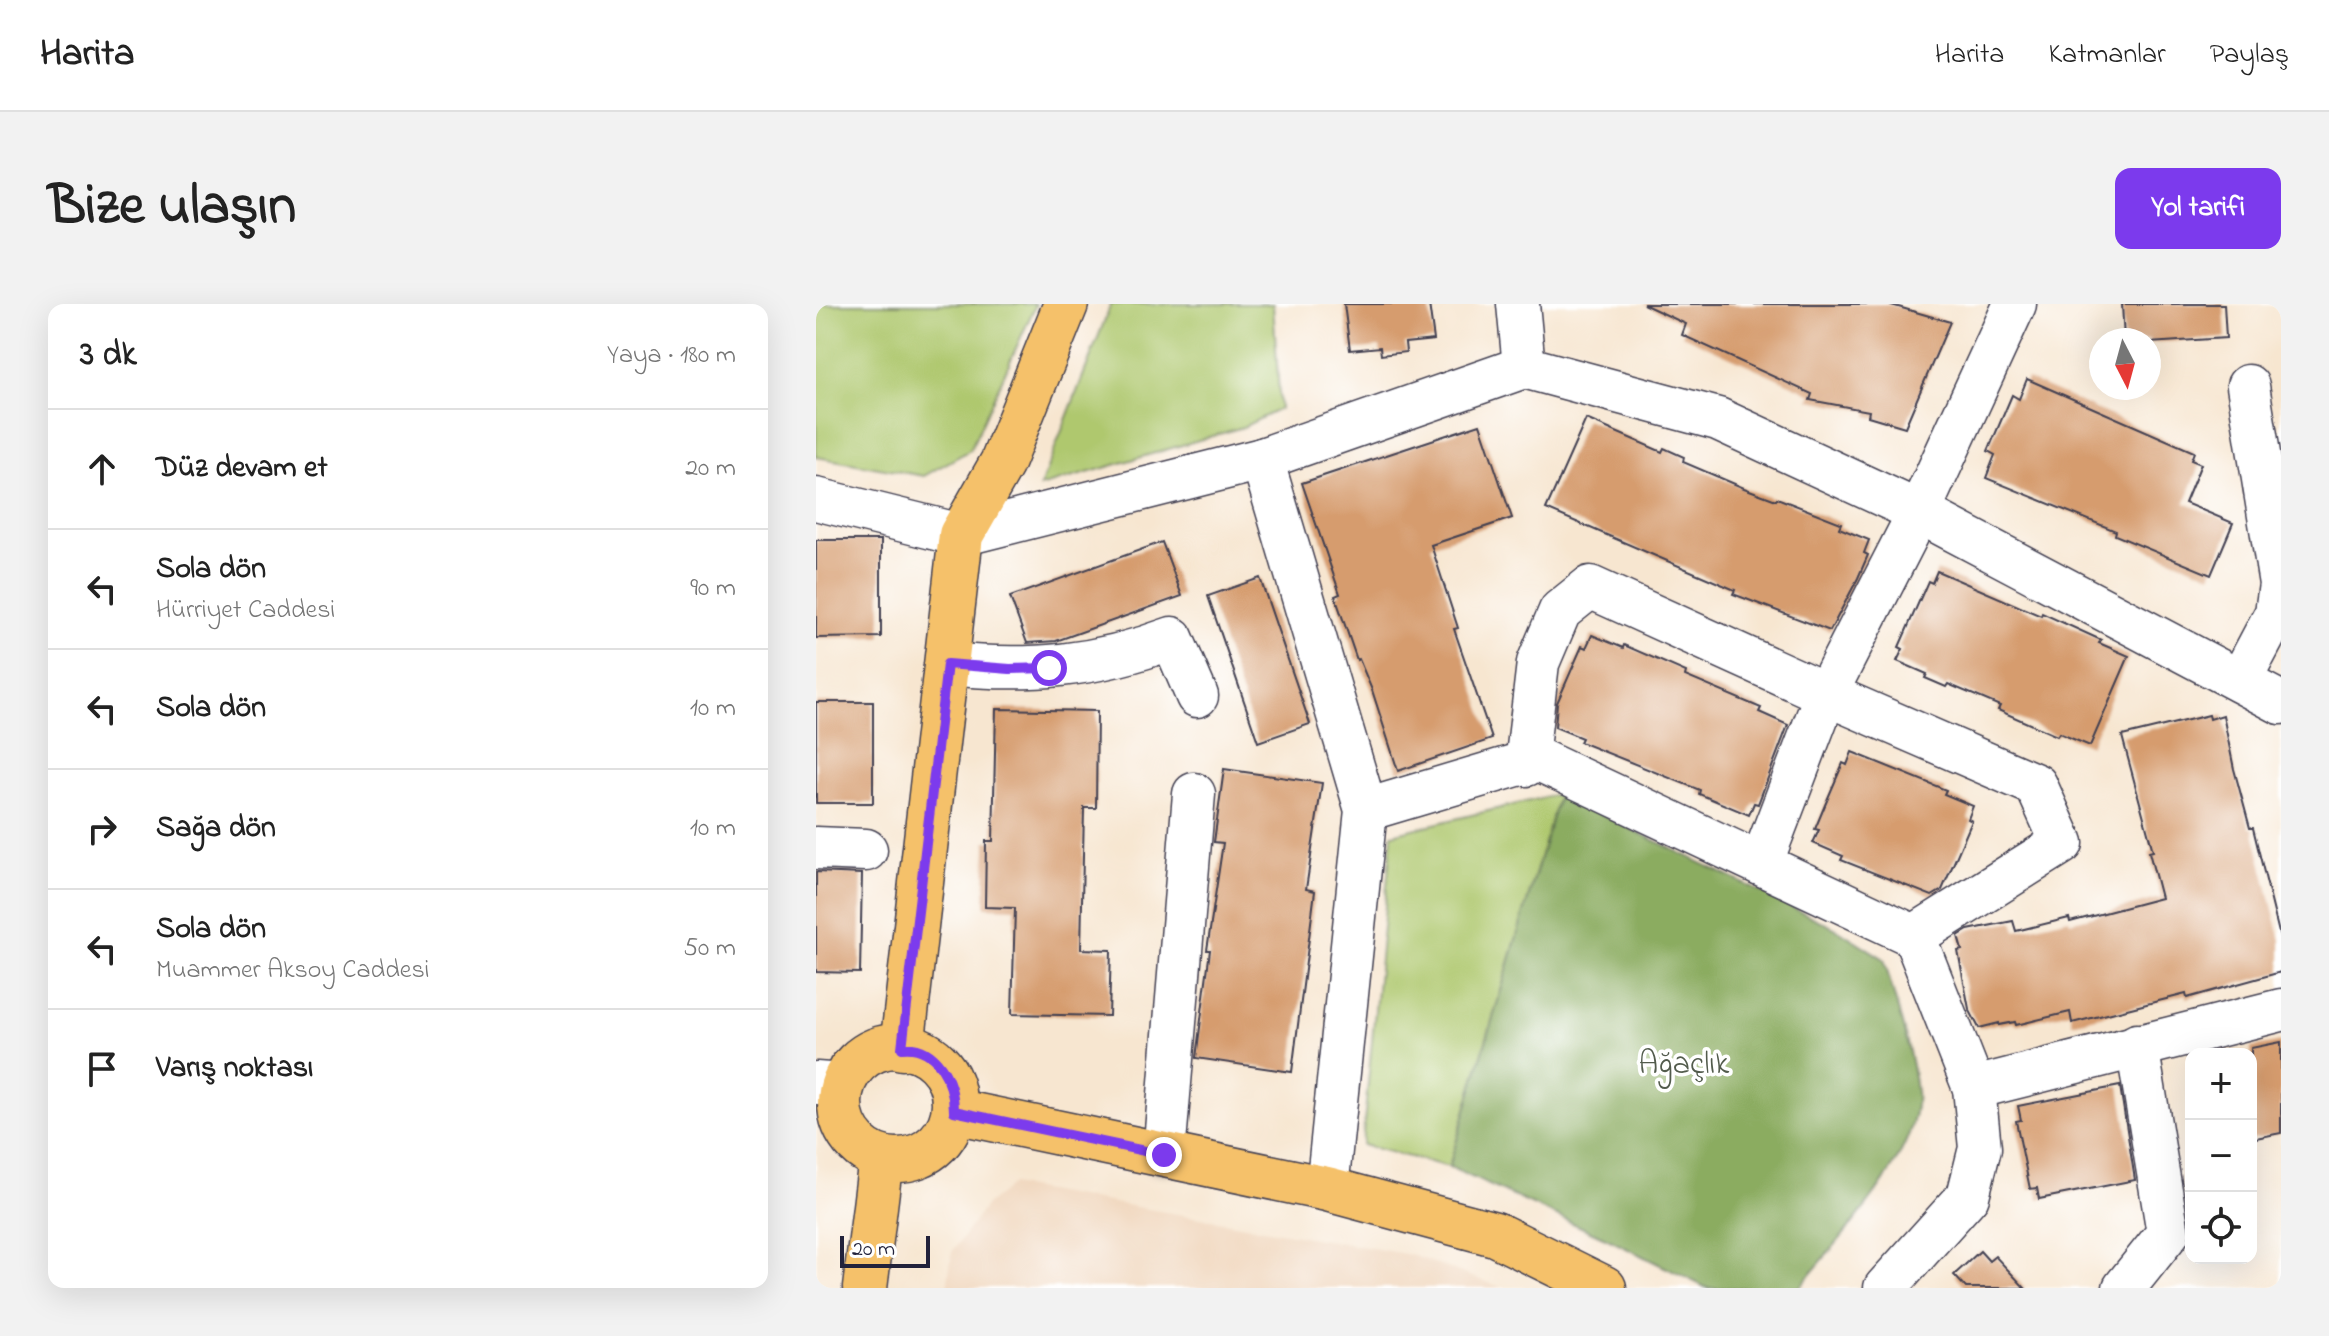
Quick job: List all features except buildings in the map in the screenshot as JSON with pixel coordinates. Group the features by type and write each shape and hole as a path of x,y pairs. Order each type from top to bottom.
{"main road":[{"path":"902,1048 961,535 1002,463 1066,304"},
{"path":"910,1047 940,1064 954,1094 954,1111 948,1130 936,1146 920,1156 901,1160 881,1158 864,1150 851,1137 830,1084 877,1050 902,1048 910,1047"},
{"path":"954,1111 1327,1189 1495,1234 1590,1285"},
{"path":"865,1288 881,1158"}],"street":[{"path":"1518,304 1524,367"},
{"path":"1761,864 1826,694 1919,512 2015,304"},
{"path":"816,499 961,535 1262,459 1524,367 1718,419 1919,512 2281,703"},
{"path":"2240,681 2276,613 2280,584 2248,386"},
{"path":"1262,459 1366,810 1327,1189"},
{"path":"1526,765 1538,663 1560,611 1590,587 2036,785 2062,843 1914,936"},
{"path":"947,664 1010,669 1049,668 1117,657 1172,638 1197,696"},
{"path":"1366,810 1526,765 1537,759 1914,936 1974,1088 1980,1148 1968,1196 1885,1288"},
{"path":"1164,1155 1194,794"},
{"path":"816,848 866,850"},
{"path":"1974,1088 2281,1010"},
{"path":"2124,1288 2168,1233 2137,1045"}],"shaded area":[{"path":"1011,1185 1411,1255 1503,1288 947,1288 952,1252 986,1205"}],"green space":[{"path":"816,304 1036,304 970,450 924,476 816,457"},
{"path":"1111,304 1273,304 1280,409 1243,427 1040,487"},
{"path":"1559,794 1449,1167 1362,1145 1392,834"},
{"name":"Ağaçlık","path":"1559,794 1837,929 1884,959 1910,1058 1916,1091 1914,1115 1906,1141 1874,1196 1799,1288 1707,1288 1449,1167"}],"route":[{"path":"1049,668 1010,669 947,664 902,1048 910,1047 940,1064 954,1094 954,1111 1164,1155"}]}
